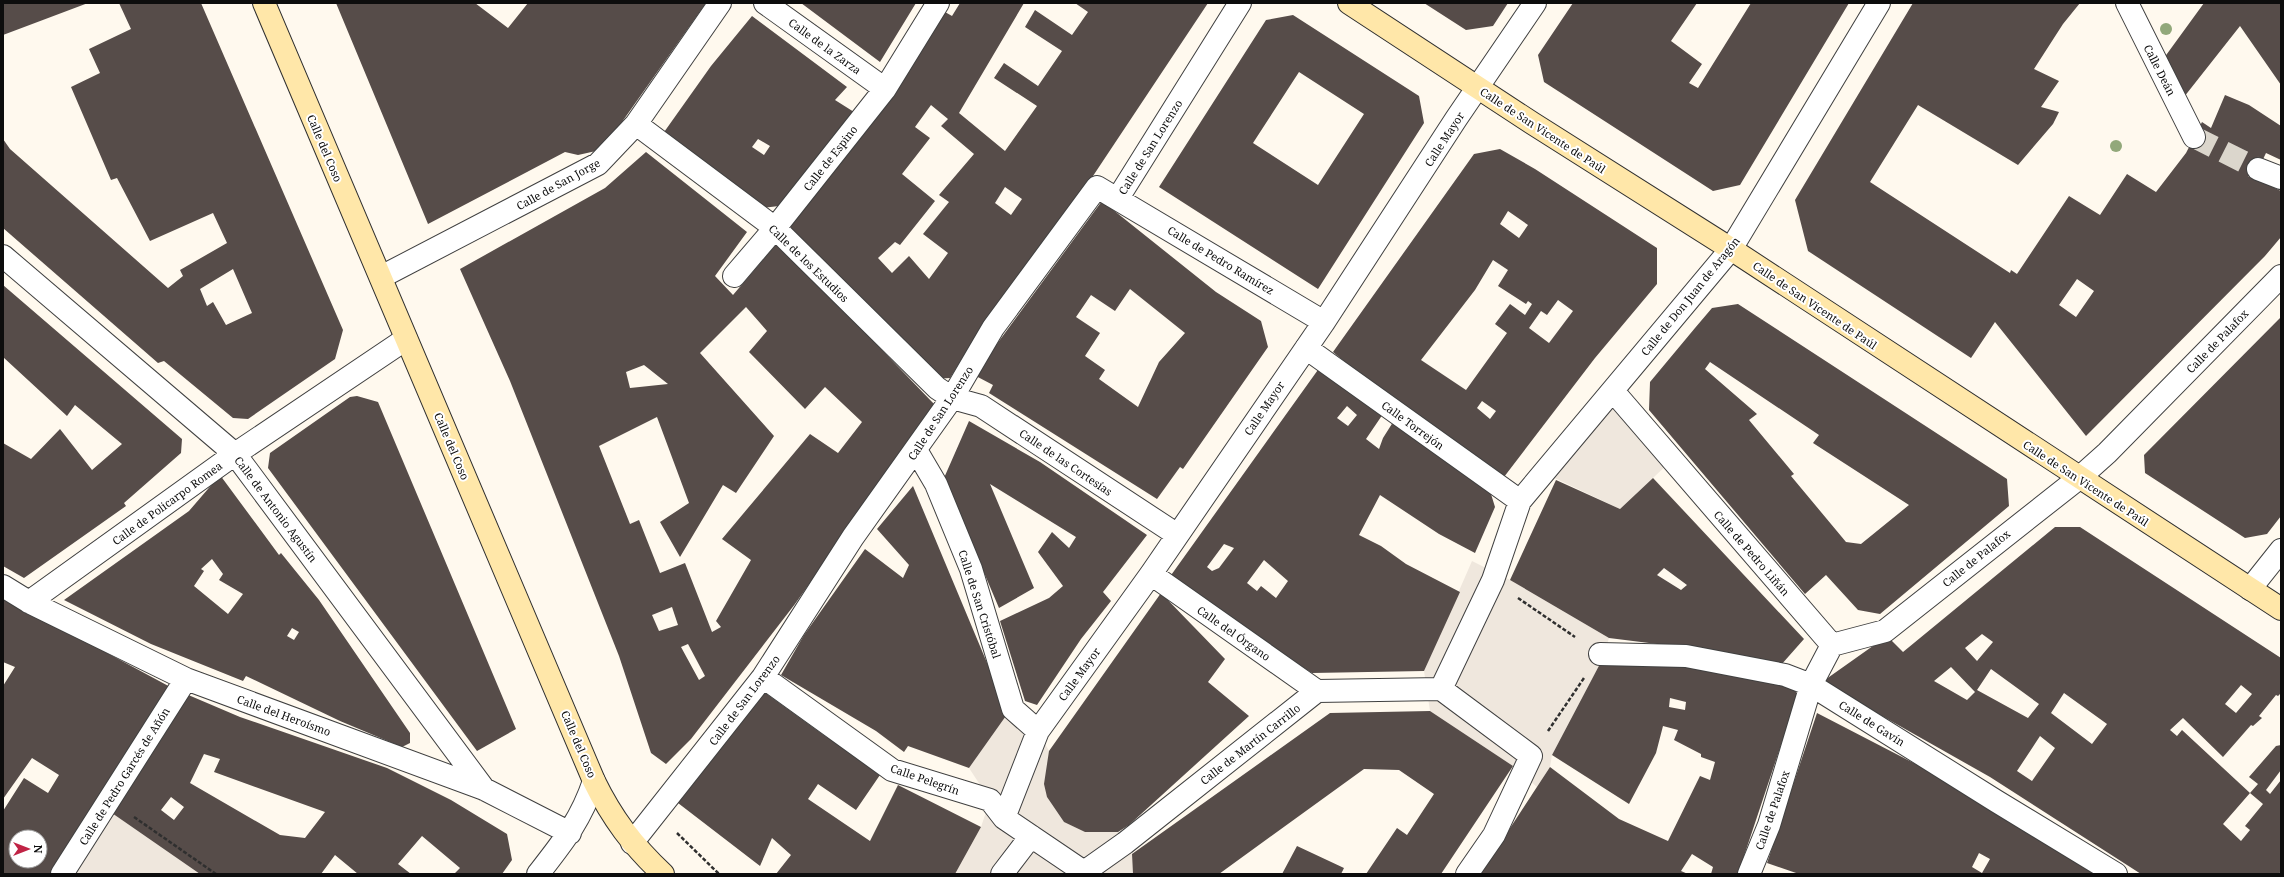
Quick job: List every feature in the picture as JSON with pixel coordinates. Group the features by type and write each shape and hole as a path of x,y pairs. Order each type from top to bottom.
{"street":[{"name":"Calle del Coso","path":"264,3 594,781 611,815 632,843 663,874"},
{"name":"Calle de San Jorge","path":"381,277 598,164 636,124 720,3"},
{"name":"Calle de la Zarza","path":"765,3 885,89"},
{"name":"Calle de Espino","path":"734,276 775,228 885,89 938,3"},
{"name":"Calle de San Lorenzo","path":"632,843 658,812 763,677 853,537 952,398 993,328 1097,187 1118,198 1240,3"},
{"name":"Calle de San Vicente de Paúl","path":"1349,3 1731,249 2281,609"},
{"name":"Calle Mayor","path":"1004,818 1038,730 1151,574 1176,534 1324,322 1478,87 1535,3"},
{"name":"Calle de Don Juan de Aragón","path":"1441,689 1493,580 1520,501 1731,249 1879,3"},
{"name":"Calle Deán","path":"2127,3 2194,137"},
{"name":"Calle de los Estudios","path":"636,124 775,228 937,388 952,398"},
{"path":"2258,168 2281,178"},
{"name":"Calle de Pedro Ramírez","path":"1118,198 1324,322"},
{"name":"Calle de Antonio Agustín","path":"3,256 235,454 484,789"},
{"name":"Calle de Palafox","path":"1749,874 1769,825 1811,685 1832,645 1884,631 2079,478 2108,453 2281,276"},
{"name":"Calle de Policarpo Romea","path":"29,602 235,454 406,339"},
{"name":"Calle Torrejón","path":"1306,348 1520,501"},
{"name":"Calle de Pedro Liñán","path":"1613,391 1671,461 1832,645"},
{"name":"Calle de las Cortesías","path":"952,398 981,406 1176,534"},
{"name":"Calle de San Cristóbal","path":"916,450 936,484 971,569 1013,709 1038,730"},
{"path":"2250,589 2281,550"},
{"name":"Calle del Órgano","path":"1151,574 1317,691"},
{"name":"Calle del Heroísmo","path":"3,586 29,602 186,679 484,789 570,833"},
{"name":"Calle de Gavín","path":"1600,654 1686,656 1785,675 1811,685 2116,874"},
{"name":"Calle Pelegrín","path":"763,677 892,770 990,800 1004,818 1086,873"},
{"name":"Calle de Pedro Garcés de Añón","path":"62,874 186,679"},
{"path":"1317,691 1441,689 1531,756 1494,835 1467,874"},
{"name":"Calle de Martín Carrillo","path":"1086,873 1317,691"},
{"path":"538,874 570,833 585,807 594,781"},
{"path":"1002,874 1031,836"}],"path":[{"path":"1493,580 1600,654 1531,756"},
{"path":"658,812 719,874"},
{"path":"133,816 216,874"}],"shaded area":[{"path":"1613,391 1671,461 1620,509 1544,473"},
{"path":"1472,561 1510,580 1609,638 1602,660 1552,755 1550,767 1537,787 1513,766 1430,711 1424,671"},
{"path":"1008,713 1038,731 1049,751 1047,797 1064,822 1085,832 1118,832 1132,854 1133,874 955,874 981,827 990,800 969,768"},
{"path":"109,811 157,844 200,874 62,874"}],"building":[{"path":"3,3 88,3 3,35"},
{"path":"119,3 201,3 343,330 335,359 248,419 233,418 164,361 158,363 3,228 3,139 10,149 168,288 183,276 180,270 227,243 213,213 150,241 117,178 111,180 71,87 100,73 89,49 131,29","holes":["233,269 252,313 226,325 213,302 207,306 200,289"]},
{"path":"336,3 475,3 508,28 528,3 706,3 605,146 596,151 578,155 565,152 428,224"},
{"path":"801,3 916,3 880,62"},
{"path":"960,3 1024,3 959,113 1005,151 1037,106 994,78 1004,63 1038,86 1062,51 1025,27 1035,10 1072,35 1088,12 1075,3 1208,3 1087,185 984,324 950,378 934,379 791,236 791,221 945,12 952,16","holes":["931,105 948,119 941,126 974,154 939,195 949,202 923,234 948,253 929,279 909,256 892,273 878,258 895,242 900,245 935,201 902,174 930,138 915,127","1005,187 1022,199 1011,215 995,203"]},
{"path":"1424,3 1508,3 1493,26 1466,30"},
{"path":"1573,3 1697,3 1671,41 1702,64 1689,83 1698,88 1751,3 1849,3 1740,185 1713,191 1544,82 1538,55"},
{"path":"1913,3 2080,3 2063,24 2034,69 2059,81 2041,107 2059,112 2053,124 2018,165 1918,105 1870,182 2010,273 2011,270 2017,274 2069,196 2100,215 2127,174 2156,192 2186,153 2202,122 2211,128 2225,95 2249,105 2281,126 2281,160 2266,153 2254,178 2281,191 2281,237 2265,256 2086,436 1995,322 1971,358 1808,251 1795,200","holes":["2077,279 2094,291 2076,317 2059,305"]},
{"path":"2204,3 2281,3 2281,85 2240,26 2184,97 2164,58"},
{"path":"1293,15 1419,96 1424,123 1318,289 1159,187 1266,20","holes":["1299,72 1364,114 1318,185 1253,143"]},
{"path":"752,16 847,87 835,100 854,112 779,206 761,208 662,135 711,66","holes":["758,139 770,146 764,155 752,147"]},
{"path":"1500,149 1535,169 1657,248 1657,284 1595,358 1504,477 1377,389 1333,352 1474,154","holes":["1508,211 1528,225 1519,238 1500,224","1493,260 1508,270 1498,286 1526,304 1528,301 1532,304 1525,315 1510,304 1495,324 1507,333 1466,390 1421,360 1475,290","1558,300 1573,311 1549,343 1529,328 1541,311 1547,315","1482,401 1496,411 1490,419 1477,408"]},
{"path":"646,152 747,232 715,276 733,295 778,242 934,404 909,443 795,604 691,739 666,764 651,753 619,656 510,381 460,269 605,188","holes":["746,307 767,331 749,352 805,409 825,387 862,422 838,453 810,434 722,539 751,560 716,621 721,627 712,632 685,563 660,573 639,520 630,524 599,446 657,417 689,503 660,522 680,557 723,485 736,493 774,436 700,353","644,365 668,384 630,388 626,372","672,607 678,625 659,631 652,615","688,644 705,676 699,680 681,647"]},
{"path":"1102,201 1216,292 1261,321 1268,347 1183,469 1180,467 1157,499 989,393 993,385 974,375","holes":["1130,289 1185,333 1159,362 1138,407 1099,379 1105,370 1085,356 1100,333 1076,317 1091,295 1115,311"]},
{"path":"3,285 182,439 181,453 124,503 126,506 24,578 3,566 3,443 31,459 60,429 92,470 122,444 75,405 67,416 3,357"},
{"path":"1738,304 2007,479 2009,506 1880,614 1858,610 1826,575 1805,594 1649,410 1650,382 1712,308","holes":["1710,362 1819,435 1813,443 1909,505 1861,544 1846,542 1791,476 1794,474 1749,420 1757,414 1705,369"]},
{"path":"2281,317 2281,516 2267,534 2245,538 2145,473 2144,455"},
{"path":"1320,367 1385,411 1366,439 1379,449 1383,438 1395,419 1487,481 1495,507 1475,553 1439,534 1380,495 1359,535 1381,546 1406,564 1460,592 1424,671 1312,673 1253,637 1169,578","holes":["1347,406 1357,415 1348,426 1337,418","1224,544 1234,548 1219,568 1212,571 1207,567","1264,560 1288,581 1276,598 1261,586 1257,591 1247,583"]},
{"path":"357,396 378,402 516,729 477,751 268,468 270,453 350,397"},
{"path":"969,421 1040,462 1147,535 1103,592 1111,601 1081,639 1037,705 1025,701 1000,621 1049,598 1063,586 1038,552 1052,532 1069,548 1076,537 990,484 1034,588 999,608 944,478"},
{"path":"220,475 279,555 281,553 319,600 410,733 410,743 402,747 340,721 246,676 243,681 151,644 64,600 189,511","holes":["212,559 223,574 219,580 243,594 228,614 194,586 204,571 201,569","292,628 299,632 294,640 287,636"]},
{"path":"1653,478 1804,639 1781,665 1689,648 1609,638 1510,580 1556,480 1620,509","holes":["1664,568 1687,585 1681,590 1657,575"]},
{"path":"913,486 1008,713 969,768 908,746 904,752 876,731 781,675 804,635 865,549 903,578 909,565 877,529"},
{"path":"2055,527 2080,527 2281,658 2281,693 2278,696 2276,695 2259,716 2262,718 2253,726 2251,725 2223,757 2183,718 2170,730 2177,736 2182,730 2250,793 2258,784 2249,777 2276,746 2281,745 2281,770 2266,790 2270,794 2281,780 2281,871 2279,874 2141,874 1990,777 1822,682 1887,636 1903,652","holes":["1982,634 1993,642 1977,661 1965,648","1951,667 1975,692 1967,700 1934,681","1991,669 2039,704 2028,718 1977,690","2241,685 2252,694 2236,713 2225,704","2064,693 2107,724 2092,744 2051,713","2040,736 2055,748 2032,781 2017,771","2250,793 2263,804 2245,826 2250,830 2241,841 2223,824"]},
{"path":"1161,593 1225,659 1208,682 1249,716 1129,825 1118,832 1085,832 1064,822 1047,797 1044,784 1049,751"},
{"path":"3,597 174,689 55,874 3,874 3,811 24,778 48,793 59,775 32,758 3,799 3,686 15,667 3,662"},
{"path":"1602,660 1678,663 1788,684 1798,694 1738,874 1711,874 1713,867 1692,854 1681,871 1688,874 1480,874 1550,767 1619,819 1668,841 1700,776 1710,780 1715,762 1701,757 1701,754 1674,740 1678,730 1663,726 1656,753 1629,804 1552,755","holes":["1670,698 1686,702 1685,710 1669,707"]},
{"path":"764,692 825,736 882,772 856,810 818,784 808,799 870,841 898,785 981,827 955,874 776,874 791,855 772,838 760,866 678,803"},
{"path":"186,694 240,717 387,768 451,800 507,834 512,860 502,874 454,874 460,868 422,836 398,864 411,874 358,874 335,855 321,874 200,874 109,811","holes":["204,754 220,759 214,772 325,812 305,838 280,835 190,783","171,797 184,807 174,820 161,810"]},
{"path":"1430,711 1513,766 1441,874 1366,874 1397,828 1407,835 1434,794 1399,770 1364,769 1219,874 1133,874 1132,854 1330,713"},
{"path":"1817,713 1931,772 2101,874 1799,874 1767,863","holes":["1979,853 1990,859 1982,873 1972,867"]},
{"path":"1297,846 1344,868 1341,874 1282,874"}],"tunnel":[{"path":"2194,137 2258,169"}]}
